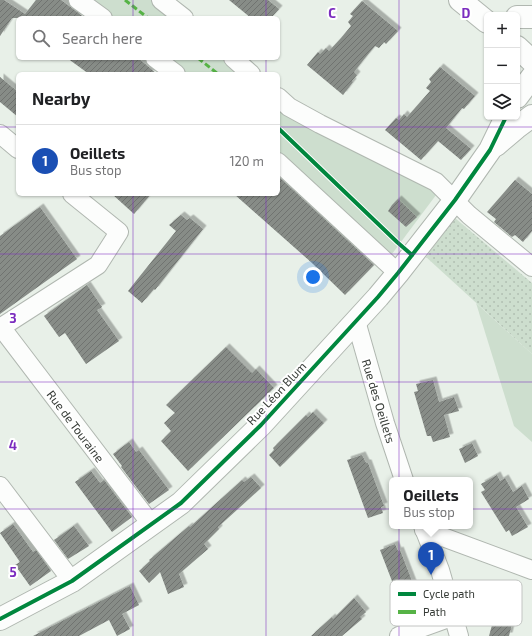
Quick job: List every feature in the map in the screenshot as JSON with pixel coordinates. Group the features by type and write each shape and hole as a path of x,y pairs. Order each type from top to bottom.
{"street":[{"path":"78,0 100,16"},
{"path":"161,0 181,16"},
{"path":"460,0 484,16"},
{"path":"520,16 532,17"},
{"path":"518,48 532,61"},
{"path":"158,60 173,72"},
{"path":"235,60 249,72"},
{"path":"520,93 532,78"},
{"path":"280,99 289,107 320,124 436,182 468,214 532,267"},
{"path":"490,150 532,116"},
{"name":"Rue Léon Blum","path":"0,619 72,581 181,503 261,425 398,273 455,200 490,150 505,120"},
{"path":"0,134 16,147"},
{"path":"280,164 398,273"},
{"name":"Rue de Touraine","path":"74,196 119,232 98,265 1,328 151,524"},
{"name":"Rue des Oeillets","path":"356,321 385,423 403,477"},
{"path":"0,486 72,581"},
{"path":"423,529 443,580"},
{"path":"426,529 532,570"},
{"path":"399,636 426,626"},
{"path":"456,626 459,636"}],"green space":[{"path":"78,0 161,0 181,16 100,16"},
{"path":"158,60 235,60 249,72 173,72"},
{"path":"280,98 442,187 386,262 280,164"},
{"path":"455,218 532,283 532,354 426,257"},
{"path":"476,303 532,354 532,442 514,426"}],"building":[{"path":"0,0 4,0 25,14 36,0 61,0 82,16 16,16 16,18 12,18 0,36"},
{"path":"229,0 268,0 279,9 273,16 249,16"},
{"path":"362,1 398,31 386,44 384,42 379,48 375,46 354,72 357,75 343,95 307,65 318,52 320,54 326,48 329,51 341,38 351,26 348,22 353,16 350,14"},
{"path":"70,60 140,60 155,72 86,72"},
{"path":"440,67 475,96 464,109 462,108 446,128 471,149 461,160 438,141 421,160 385,130 396,118 399,120 404,114 407,117 430,91 426,88 431,82 429,79"},
{"path":"0,77 16,90 16,115 0,102"},
{"path":"280,178 374,265 345,295 312,263 236,196 280,196"},
{"path":"515,180 532,194 532,231 523,242 515,235 512,237 494,222 496,219 487,212"},
{"path":"114,196 149,196 134,214"},
{"path":"398,199 417,217 406,227 388,211"},
{"path":"40,207 77,259 0,314 0,236"},
{"path":"181,215 187,220 190,218 203,229 155,290 154,289 142,303 128,291 176,231 169,225"},
{"path":"87,285 102,307 97,310 119,341 86,364 65,333 59,337 44,316"},
{"path":"226,347 252,373 256,369 274,388 188,471 161,441 171,431 164,423 175,413 166,405"},
{"path":"433,380 439,402 454,397 459,411 444,415 450,437 433,442 431,436 427,436 414,392 418,391 416,384"},
{"path":"313,412 324,423 280,467 269,455 274,450 273,448 306,415 308,417"},
{"path":"129,442 136,452 139,450 169,490 149,504 113,454"},
{"path":"472,443 478,456 465,463 459,449"},
{"path":"362,455 366,463 368,463 384,506 381,507 383,513 368,518 347,460"},
{"path":"91,471 100,483 104,480 132,517 112,532 75,482"},
{"path":"497,475 500,481 505,478 513,492 522,486 529,499 516,507 528,527 512,536 509,530 506,532 481,492 485,490 481,484"},
{"path":"251,477 261,488 218,527 219,529 204,544 208,549 179,574 184,587 168,594 160,572 149,583 139,571 150,561 149,560 189,526 190,527 242,480 244,482"},
{"path":"13,524 33,552 36,550 51,571 30,586 15,565 20,562 0,533"},
{"path":"74,526 89,546 68,559 54,540"},
{"path":"395,544 398,551 400,550 412,580 392,580 380,550"},
{"path":"130,586 139,605 122,614 130,629 117,636 109,620 79,636 33,636"},
{"path":"354,598 366,612 360,617 362,619 342,636 311,636 332,617 333,619"},
{"path":"492,626 512,626 509,636 489,636"}],"marked path":[{"path":"125,0 145,16"},
{"path":"200,60 216,72"}],"cycle path":[{"path":"0,619 72,581 181,503 261,425 378,297 398,273 455,200 490,150 505,120"},
{"path":"280,130 412,255"}],"place":[{"name":"Oeillets","path":"431,575"}]}
